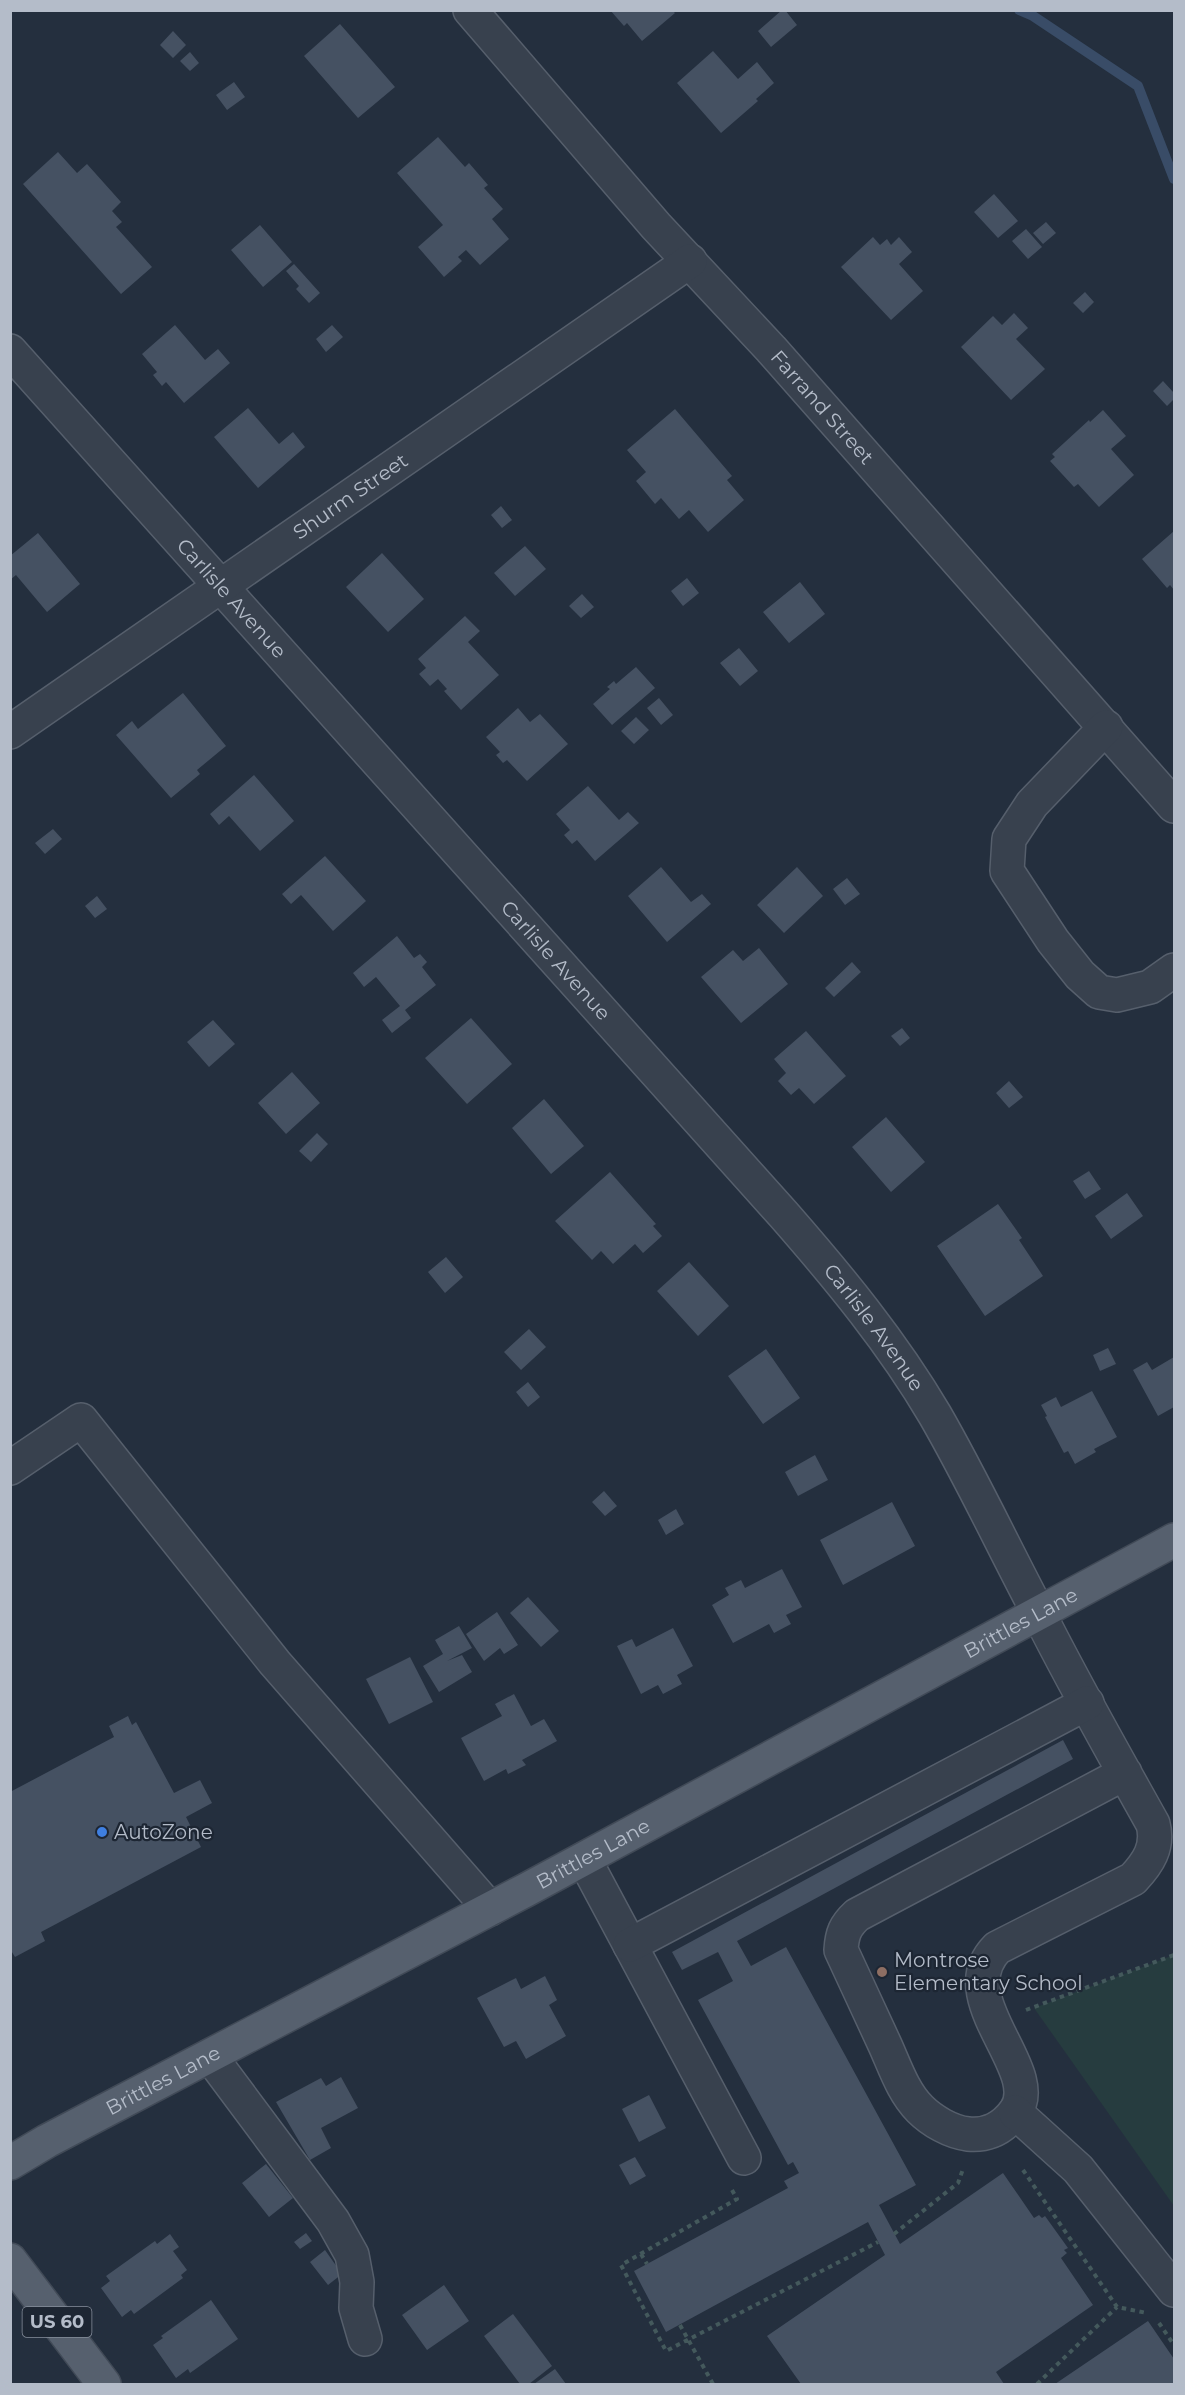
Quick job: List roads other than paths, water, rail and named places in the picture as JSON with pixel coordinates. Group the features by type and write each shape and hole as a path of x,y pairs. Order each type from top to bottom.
{"main road":[{"name":"Brittles Lane","path":"10,2163 47,2141 584,1859 1174,1540"},
{"name":"US 60","path":"10,2260 104,2385"}],"street":[{"name":"Farrand Street","path":"470,10 656,226 771,349 1174,806"},
{"name":"Shurm Street","path":"10,732 690,261"},
{"name":"Carlisle Avenue","path":"10,351 768,1197 840,1280 887,1342 934,1413 974,1486 1038,1614 1153,1824 1156,1835 1148,1863 1133,1879 997,1948 988,1957 984,1974 984,2001 1020,2082 1023,2099 1015,2112"},
{"path":"1106,727 1032,804 1009,839 1007,871 1053,941 1080,975 1099,992 1117,994 1149,987 1174,970"},
{"path":"10,1468 81,1419 275,1663 490,1909"},
{"path":"630,1945 1087,1703"},
{"path":"1125,1773 857,1916 846,1926 842,1936 841,1950 903,2086 920,2109 947,2127 962,2133 982,2135 996,2130 1015,2112 1078,2169 1174,2290"},
{"path":"584,1859 744,2158"},
{"path":"210,2056 333,2221 352,2255 357,2282 356,2308 365,2339"}],"waterway":[{"path":"1019,10 1033,16 1138,86 1174,179"}],"place":[{"name":"AutoZone","path":"102,1832"},
{"name":"Montrose Elementary School","path":"882,1972"}]}
